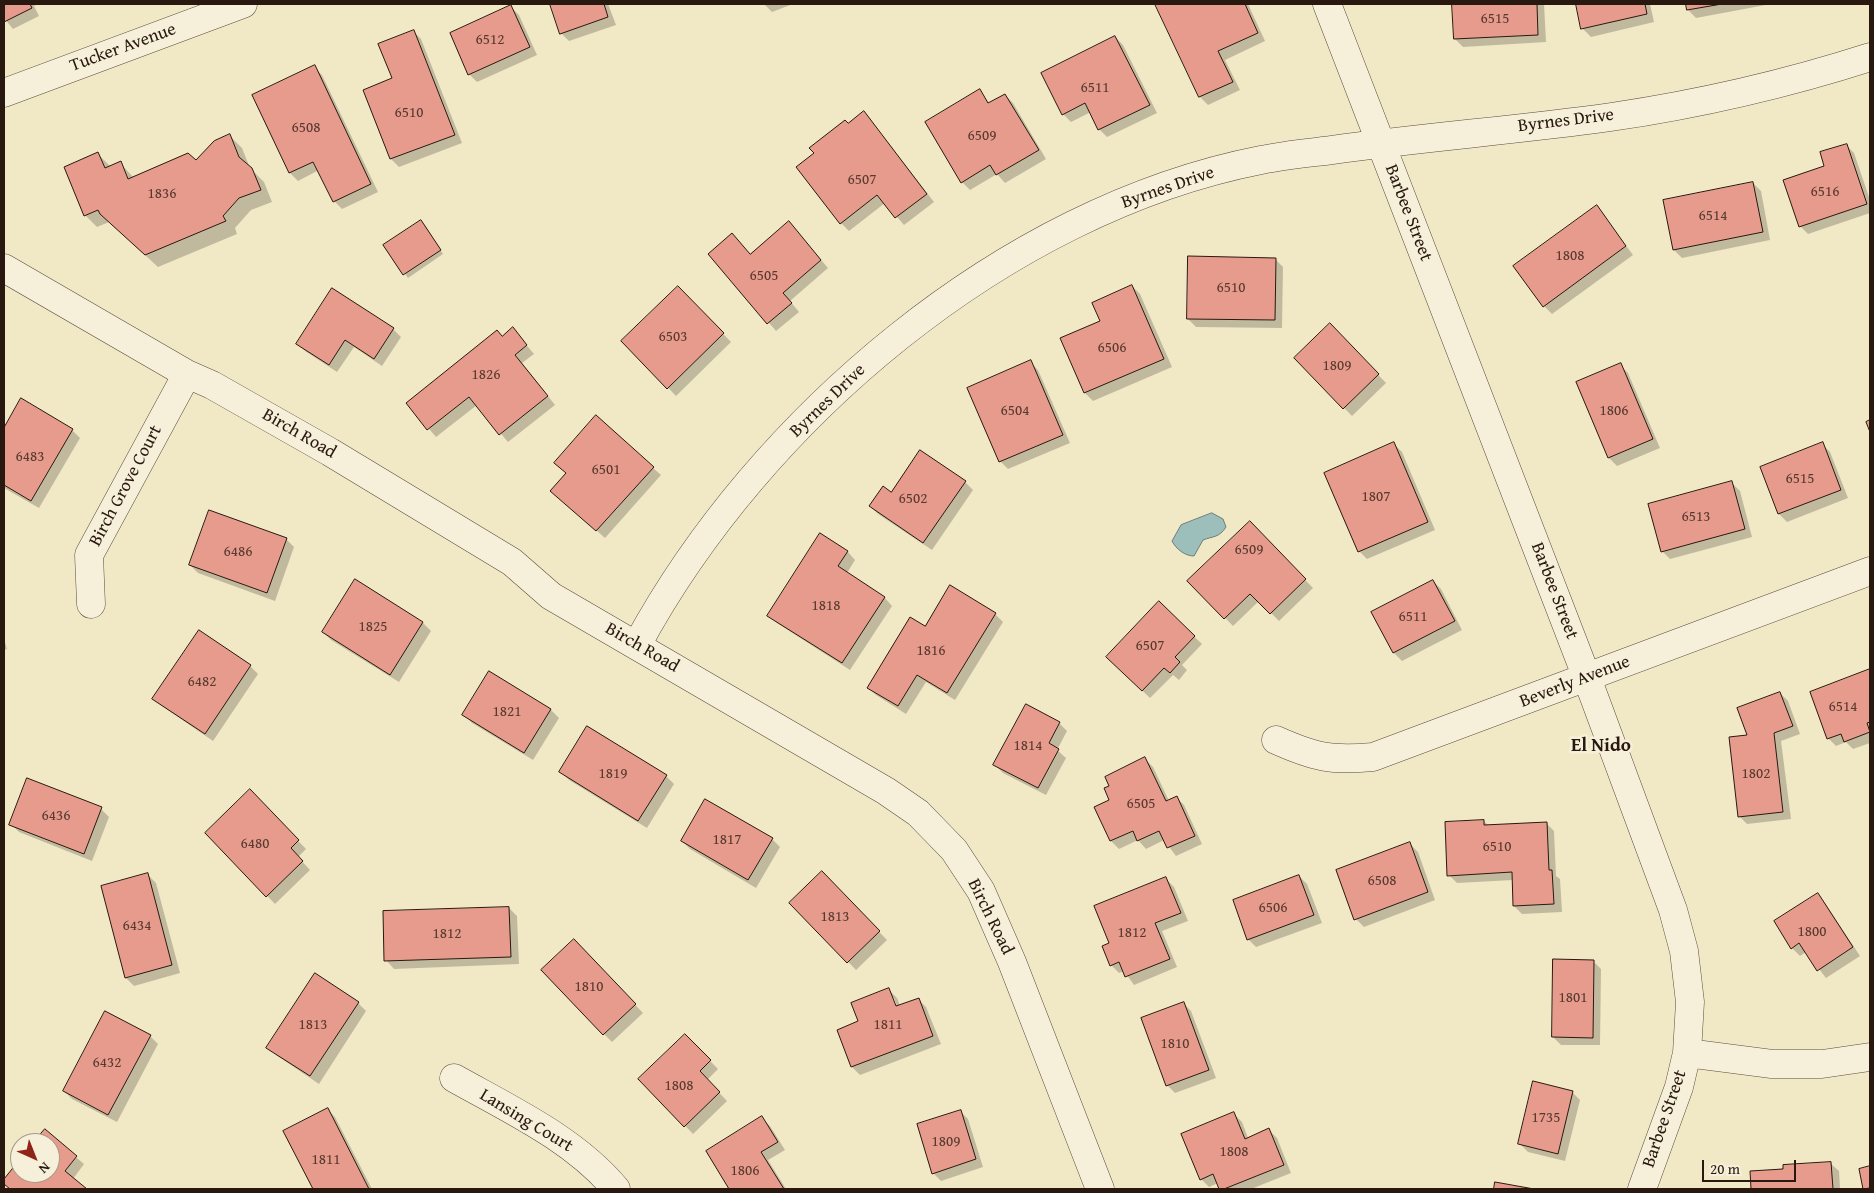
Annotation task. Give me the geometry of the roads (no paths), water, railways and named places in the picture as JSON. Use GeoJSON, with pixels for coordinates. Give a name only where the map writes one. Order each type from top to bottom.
{"type":"FeatureCollection","features":[{"type":"Feature","properties":{"kind":"street","name":"Tucker Avenue"},"geometry":{"type":"LineString","coordinates":[[4,93],[243,4]]}},
{"type":"Feature","properties":{"kind":"street","name":"Barbee Street"},"geometry":{"type":"LineString","coordinates":[[1327,4],[1587,678],[1673,910],[1684,951],[1690,1002],[1687,1052],[1679,1087],[1642,1189]]}},
{"type":"Feature","properties":{"kind":"street","name":"Byrnes Drive"},"geometry":{"type":"LineString","coordinates":[[637,645],[695,552],[750,479],[812,413],[874,356],[942,304],[1016,256],[1124,201],[1186,179],[1261,160],[1381,143],[1611,116],[1717,98],[1825,71],[1870,56]]}},
{"type":"Feature","properties":{"kind":"street","name":"Birch Road"},"geometry":{"type":"LineString","coordinates":[[4,268],[187,374],[212,385],[330,452],[512,562],[551,596],[886,790],[918,813],[954,850],[981,891],[1100,1189]]}},
{"type":"Feature","properties":{"kind":"street","name":"Birch Grove Court"},"geometry":{"type":"LineString","coordinates":[[91,604],[89,555],[187,374]]}},
{"type":"Feature","properties":{"kind":"street","name":"Beverly Avenue"},"geometry":{"type":"LineString","coordinates":[[1276,740],[1309,755],[1342,760],[1373,757],[1870,570]]}},
{"type":"Feature","properties":{"kind":"street"},"geometry":{"type":"LineString","coordinates":[[1687,1052],[1772,1064],[1822,1064],[1870,1057]]}},
{"type":"Feature","properties":{"kind":"street","name":"Lansing Court"},"geometry":{"type":"LineString","coordinates":[[454,1078],[565,1142],[603,1174],[616,1189]]}},
{"type":"Feature","properties":{"kind":"water"},"geometry":{"type":"Polygon","coordinates":[[[1212,513],[1223,519],[1226,527],[1223,531],[1216,536],[1203,540],[1194,556],[1187,555],[1178,549],[1172,541],[1181,525],[1212,513]]]}},
{"type":"Feature","properties":{"kind":"district","name":"El Nido"},"geometry":{"type":"Point","coordinates":[1601,746]}}]}
